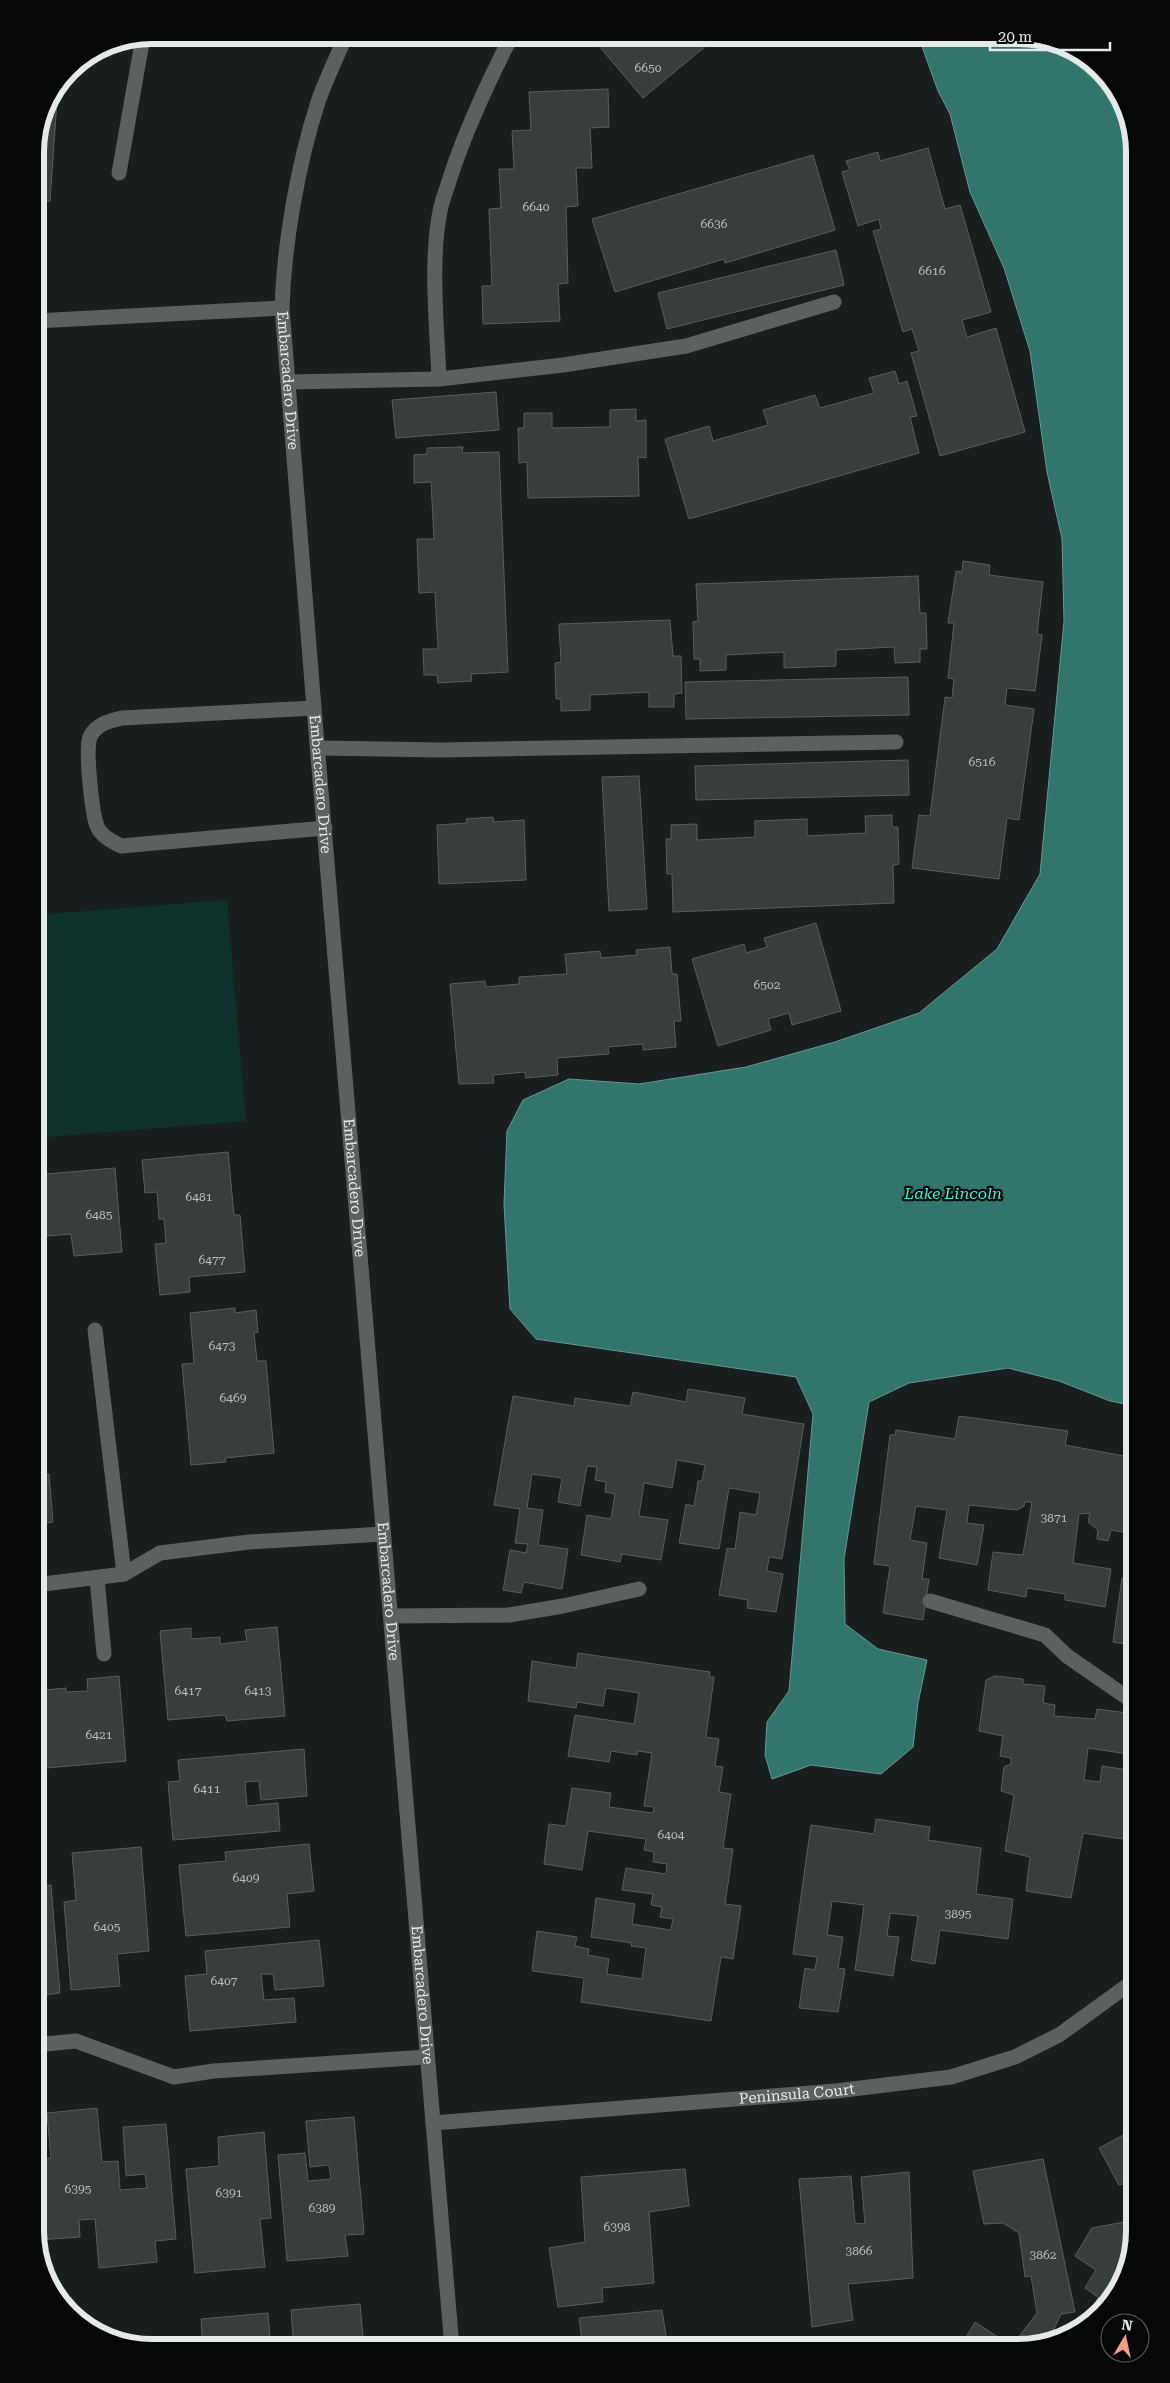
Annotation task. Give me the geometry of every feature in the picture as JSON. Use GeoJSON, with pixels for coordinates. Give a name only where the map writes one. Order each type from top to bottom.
{"type":"FeatureCollection","features":[{"type":"Feature","properties":{"kind":"street"},"geometry":{"type":"LineString","coordinates":[[119,173],[142,44]]}},
{"type":"Feature","properties":{"kind":"street","name":"Embarcadero Drive"},"geometry":{"type":"LineString","coordinates":[[342,44],[319,101],[299,174],[283,288],[282,308],[451,2339]]}},
{"type":"Feature","properties":{"kind":"street"},"geometry":{"type":"LineString","coordinates":[[439,378],[436,300],[440,211],[460,150],[488,83],[508,44]]}},
{"type":"Feature","properties":{"kind":"street"},"geometry":{"type":"LineString","coordinates":[[289,382],[439,378],[564,365],[686,346],[834,302]]}},
{"type":"Feature","properties":{"kind":"street"},"geometry":{"type":"LineString","coordinates":[[44,321],[282,308]]}},
{"type":"Feature","properties":{"kind":"street"},"geometry":{"type":"LineString","coordinates":[[314,708],[122,718],[103,722],[90,737],[87,752],[96,824],[105,838],[121,846],[325,828]]}},
{"type":"Feature","properties":{"kind":"street"},"geometry":{"type":"LineString","coordinates":[[319,748],[441,750],[896,742]]}},
{"type":"Feature","properties":{"kind":"street"},"geometry":{"type":"LineString","coordinates":[[95,1330],[124,1574]]}},
{"type":"Feature","properties":{"kind":"street"},"geometry":{"type":"LineString","coordinates":[[44,1584],[124,1574],[160,1553],[249,1542],[383,1534]]}},
{"type":"Feature","properties":{"kind":"street"},"geometry":{"type":"LineString","coordinates":[[97,1578],[104,1654]]}},
{"type":"Feature","properties":{"kind":"street"},"geometry":{"type":"LineString","coordinates":[[390,1616],[509,1615],[564,1606],[639,1589]]}},
{"type":"Feature","properties":{"kind":"street"},"geometry":{"type":"LineString","coordinates":[[930,1601],[1045,1635],[1067,1656],[1126,1697]]}},
{"type":"Feature","properties":{"kind":"street","name":"Peninsula Court"},"geometry":{"type":"LineString","coordinates":[[433,2123],[836,2091],[951,2077],[1015,2057],[1059,2035],[1126,1987]]}},
{"type":"Feature","properties":{"kind":"street"},"geometry":{"type":"LineString","coordinates":[[44,2044],[76,2041],[174,2077],[214,2071],[427,2058]]}},
{"type":"Feature","properties":{"kind":"shaded area"},"geometry":{"type":"Polygon","coordinates":[[[227,900],[246,1121],[44,1137],[44,914],[227,900]]]}},
{"type":"Feature","properties":{"kind":"water","name":"Lake Lincoln"},"geometry":{"type":"Polygon","coordinates":[[[921,44],[1025,44],[1046,47],[1072,58],[1095,75],[1112,98],[1121,117],[1124,131],[1126,152],[1126,1404],[1110,1401],[1059,1381],[1008,1368],[909,1383],[869,1402],[844,1559],[845,1624],[878,1649],[927,1660],[918,1703],[913,1747],[881,1774],[811,1765],[772,1779],[765,1755],[767,1722],[789,1691],[813,1414],[796,1377],[536,1339],[510,1309],[504,1204],[507,1131],[523,1100],[569,1079],[639,1084],[746,1067],[835,1042],[919,1013],[997,949],[1040,874],[1064,621],[1062,539],[1047,472],[1030,351],[1004,268],[970,192],[950,114],[938,91],[921,44]]]}},
{"type":"Feature","properties":{"kind":"building"},"geometry":{"type":"Polygon","coordinates":[[[597,44],[708,44],[643,98],[597,44]]]}},
{"type":"Feature","properties":{"kind":"building"},"geometry":{"type":"Polygon","coordinates":[[[608,89],[609,127],[590,128],[592,168],[576,168],[578,206],[566,207],[568,283],[558,284],[560,321],[483,324],[482,286],[492,286],[489,209],[501,208],[499,169],[514,169],[512,131],[531,130],[529,92],[608,89]]]}},
{"type":"Feature","properties":{"kind":"building"},"geometry":{"type":"Polygon","coordinates":[[[57,100],[50,201],[44,201],[44,145],[47,124],[57,100]]]}},
{"type":"Feature","properties":{"kind":"building"},"geometry":{"type":"Polygon","coordinates":[[[928,148],[945,209],[960,205],[991,312],[962,320],[967,337],[996,328],[1025,432],[940,456],[911,353],[919,351],[912,329],[903,332],[873,231],[881,229],[879,219],[858,226],[842,172],[850,170],[846,161],[878,152],[880,161],[928,148]]]}},
{"type":"Feature","properties":{"kind":"building"},"geometry":{"type":"Polygon","coordinates":[[[813,155],[835,230],[725,263],[724,259],[615,292],[592,219],[813,155]]]}},
{"type":"Feature","properties":{"kind":"building"},"geometry":{"type":"Polygon","coordinates":[[[836,250],[844,285],[667,329],[658,293],[836,250]]]}},
{"type":"Feature","properties":{"kind":"building"},"geometry":{"type":"Polygon","coordinates":[[[895,371],[899,384],[907,381],[917,416],[910,417],[919,453],[689,519],[665,439],[709,426],[713,441],[768,425],[763,410],[815,395],[820,408],[874,393],[869,378],[895,371]]]}},
{"type":"Feature","properties":{"kind":"building"},"geometry":{"type":"Polygon","coordinates":[[[496,392],[499,430],[396,438],[392,400],[496,392]]]}},
{"type":"Feature","properties":{"kind":"building"},"geometry":{"type":"Polygon","coordinates":[[[636,409],[636,421],[646,420],[646,458],[638,457],[639,496],[528,498],[527,462],[519,463],[518,428],[524,428],[524,413],[552,413],[552,428],[610,427],[610,410],[636,409]]]}},
{"type":"Feature","properties":{"kind":"building"},"geometry":{"type":"Polygon","coordinates":[[[463,447],[462,453],[499,452],[508,672],[471,674],[472,681],[438,683],[437,675],[424,675],[423,649],[438,649],[435,592],[419,593],[417,539],[434,539],[431,482],[414,483],[414,455],[427,454],[427,448],[463,447]]]}},
{"type":"Feature","properties":{"kind":"building"},"geometry":{"type":"Polygon","coordinates":[[[963,561],[990,565],[989,575],[1043,582],[1037,634],[1042,635],[1035,691],[1007,688],[1005,705],[1034,709],[1019,820],[1007,818],[999,879],[912,868],[919,815],[930,816],[945,697],[952,698],[954,679],[948,678],[954,623],[948,623],[956,571],[962,572],[963,561]]]}},
{"type":"Feature","properties":{"kind":"building"},"geometry":{"type":"Polygon","coordinates":[[[918,576],[920,613],[926,613],[927,649],[920,649],[920,662],[895,663],[894,647],[836,650],[836,666],[784,668],[784,652],[726,655],[726,670],[700,671],[700,659],[694,659],[693,622],[698,621],[696,584],[918,576]]]}},
{"type":"Feature","properties":{"kind":"building"},"geometry":{"type":"Polygon","coordinates":[[[670,620],[673,656],[681,656],[682,693],[674,694],[674,707],[649,707],[649,692],[590,695],[590,710],[561,711],[561,699],[556,699],[555,663],[561,662],[559,624],[670,620]]]}},
{"type":"Feature","properties":{"kind":"building"},"geometry":{"type":"Polygon","coordinates":[[[908,677],[909,715],[686,719],[685,682],[908,677]]]}},
{"type":"Feature","properties":{"kind":"building"},"geometry":{"type":"Polygon","coordinates":[[[908,760],[909,795],[696,800],[695,766],[908,760]]]}},
{"type":"Feature","properties":{"kind":"building"},"geometry":{"type":"Polygon","coordinates":[[[639,776],[647,909],[609,911],[602,777],[639,776]]]}},
{"type":"Feature","properties":{"kind":"building"},"geometry":{"type":"Polygon","coordinates":[[[892,815],[892,827],[898,827],[899,864],[893,865],[894,903],[673,912],[672,874],[667,874],[666,839],[671,839],[671,825],[697,824],[697,840],[755,837],[755,821],[807,819],[807,836],[866,833],[865,816],[892,815]]]}},
{"type":"Feature","properties":{"kind":"building"},"geometry":{"type":"Polygon","coordinates":[[[493,817],[494,822],[524,820],[526,880],[439,884],[437,825],[467,823],[466,819],[493,817]]]}},
{"type":"Feature","properties":{"kind":"building"},"geometry":{"type":"Polygon","coordinates":[[[816,923],[841,1011],[792,1025],[789,1013],[768,1019],[771,1030],[718,1046],[692,959],[744,944],[746,953],[767,947],[764,938],[816,923]]]}},
{"type":"Feature","properties":{"kind":"building"},"geometry":{"type":"Polygon","coordinates":[[[670,947],[672,974],[677,974],[681,1021],[674,1021],[676,1047],[643,1050],[643,1044],[608,1047],[609,1054],[557,1058],[558,1075],[526,1078],[525,1072],[493,1075],[494,1083],[459,1084],[450,984],[485,981],[486,987],[519,984],[519,977],[567,974],[565,954],[600,951],[601,958],[637,955],[636,950],[670,947]]]}},
{"type":"Feature","properties":{"kind":"building"},"geometry":{"type":"Polygon","coordinates":[[[228,1152],[234,1215],[240,1215],[245,1272],[189,1277],[190,1292],[160,1295],[155,1244],[166,1243],[164,1219],[159,1219],[157,1192],[145,1193],[142,1160],[228,1152]]]}},
{"type":"Feature","properties":{"kind":"building"},"geometry":{"type":"Polygon","coordinates":[[[115,1168],[122,1252],[74,1256],[71,1234],[44,1236],[44,1174],[115,1168]]]}},
{"type":"Feature","properties":{"kind":"building"},"geometry":{"type":"Polygon","coordinates":[[[235,1308],[235,1313],[256,1310],[258,1332],[254,1333],[257,1361],[266,1361],[274,1453],[225,1458],[226,1462],[191,1465],[182,1364],[194,1363],[190,1313],[235,1308]]]}},
{"type":"Feature","properties":{"kind":"building"},"geometry":{"type":"Polygon","coordinates":[[[688,1389],[745,1398],[742,1414],[804,1424],[782,1559],[769,1557],[767,1571],[783,1574],[776,1612],[747,1608],[748,1600],[719,1595],[727,1548],[735,1549],[740,1512],[756,1515],[760,1493],[729,1488],[719,1549],[679,1543],[686,1504],[694,1506],[698,1481],[702,1481],[705,1465],[677,1460],[672,1488],[644,1483],[639,1516],[668,1520],[661,1560],[622,1554],[620,1562],[581,1555],[587,1515],[611,1519],[615,1494],[605,1492],[606,1482],[595,1480],[597,1467],[587,1466],[580,1506],[558,1502],[562,1478],[532,1474],[527,1508],[543,1510],[538,1545],[568,1549],[562,1589],[524,1582],[521,1593],[503,1590],[510,1550],[526,1553],[528,1544],[515,1543],[520,1509],[494,1505],[513,1396],[574,1406],[575,1398],[630,1406],[633,1392],[686,1402],[688,1389]]]}},
{"type":"Feature","properties":{"kind":"building"},"geometry":{"type":"Polygon","coordinates":[[[959,1416],[1068,1431],[1065,1445],[1126,1456],[1126,1532],[1111,1530],[1108,1541],[1097,1539],[1098,1530],[1088,1522],[1090,1513],[1079,1514],[1073,1563],[1111,1569],[1105,1607],[1065,1600],[1065,1594],[1027,1588],[1026,1597],[988,1590],[993,1552],[1023,1555],[1032,1502],[1025,1502],[1024,1506],[1017,1510],[969,1505],[967,1523],[984,1525],[977,1565],[939,1558],[947,1510],[916,1506],[910,1540],[927,1543],[922,1579],[929,1579],[923,1620],[883,1613],[890,1566],[874,1564],[890,1435],[895,1435],[896,1430],[955,1439],[959,1416]]]}},
{"type":"Feature","properties":{"kind":"building"},"geometry":{"type":"Polygon","coordinates":[[[49,1474],[53,1522],[44,1523],[44,1475],[49,1474]]]}},
{"type":"Feature","properties":{"kind":"building"},"geometry":{"type":"Polygon","coordinates":[[[1122,1578],[1126,1578],[1126,1644],[1113,1642],[1122,1578]]]}},
{"type":"Feature","properties":{"kind":"building"},"geometry":{"type":"Polygon","coordinates":[[[277,1627],[285,1716],[227,1721],[225,1715],[168,1720],[160,1631],[191,1628],[191,1639],[220,1637],[220,1644],[247,1641],[245,1630],[277,1627]]]}},
{"type":"Feature","properties":{"kind":"building"},"geometry":{"type":"Polygon","coordinates":[[[578,1653],[710,1672],[709,1677],[714,1677],[706,1737],[719,1739],[715,1766],[723,1767],[719,1792],[731,1794],[723,1848],[733,1849],[725,1904],[741,1906],[733,1959],[721,1957],[711,2021],[581,2002],[584,1978],[532,1971],[537,1931],[577,1937],[575,1946],[589,1949],[588,1955],[609,1959],[607,1974],[642,1979],[646,1948],[631,1946],[632,1943],[591,1937],[596,1898],[635,1904],[632,1924],[671,1930],[673,1919],[660,1917],[662,1907],[651,1905],[653,1894],[622,1890],[626,1868],[666,1874],[667,1864],[653,1862],[654,1852],[644,1850],[646,1839],[588,1831],[582,1870],[544,1864],[549,1824],[566,1826],[572,1788],[611,1793],[609,1807],[653,1813],[654,1807],[644,1806],[652,1753],[638,1751],[637,1755],[611,1751],[609,1762],[568,1756],[575,1715],[634,1724],[639,1693],[606,1688],[603,1706],[577,1702],[576,1708],[528,1701],[532,1661],[576,1668],[578,1653]]]}},
{"type":"Feature","properties":{"kind":"building"},"geometry":{"type":"Polygon","coordinates":[[[119,1676],[126,1761],[44,1768],[44,1690],[66,1688],[66,1692],[88,1691],[87,1679],[119,1676]]]}},
{"type":"Feature","properties":{"kind":"building"},"geometry":{"type":"Polygon","coordinates":[[[995,1676],[1023,1679],[1023,1684],[1045,1686],[1043,1703],[1055,1705],[1054,1716],[1095,1719],[1097,1709],[1126,1713],[1126,1754],[1088,1748],[1084,1780],[1100,1782],[1102,1766],[1126,1770],[1126,1817],[1123,1839],[1083,1833],[1071,1898],[1026,1891],[1030,1857],[1005,1851],[1014,1795],[1001,1791],[1004,1767],[1011,1764],[1011,1758],[1000,1756],[1003,1736],[979,1731],[986,1680],[995,1676]]]}},
{"type":"Feature","properties":{"kind":"building"},"geometry":{"type":"Polygon","coordinates":[[[304,1749],[307,1796],[261,1800],[259,1781],[245,1782],[247,1806],[278,1803],[280,1831],[173,1840],[168,1782],[180,1781],[178,1760],[304,1749]]]}},
{"type":"Feature","properties":{"kind":"building"},"geometry":{"type":"Polygon","coordinates":[[[876,1819],[930,1827],[928,1840],[981,1848],[976,1894],[1013,1899],[1008,1939],[940,1930],[935,1964],[911,1960],[918,1916],[890,1913],[887,1936],[899,1937],[893,1976],[855,1970],[864,1905],[832,1901],[827,1935],[843,1937],[838,1968],[845,1969],[838,2012],[799,2008],[805,1968],[815,1970],[817,1957],[793,1954],[811,1825],[874,1834],[876,1819]]]}},
{"type":"Feature","properties":{"kind":"building"},"geometry":{"type":"Polygon","coordinates":[[[309,1844],[314,1891],[287,1894],[290,1927],[186,1936],[179,1865],[226,1861],[225,1852],[309,1844]]]}},
{"type":"Feature","properties":{"kind":"building"},"geometry":{"type":"Polygon","coordinates":[[[141,1847],[149,1951],[117,1954],[120,1986],[71,1990],[64,1902],[76,1900],[72,1853],[141,1847]]]}},
{"type":"Feature","properties":{"kind":"building"},"geometry":{"type":"Polygon","coordinates":[[[51,1885],[60,1993],[44,1995],[44,1886],[51,1885]]]}},
{"type":"Feature","properties":{"kind":"building"},"geometry":{"type":"Polygon","coordinates":[[[319,1940],[324,1986],[275,1990],[273,1974],[261,1974],[264,2000],[294,1998],[296,2022],[190,2031],[185,1976],[207,1974],[205,1951],[319,1940]]]}},
{"type":"Feature","properties":{"kind":"building"},"geometry":{"type":"Polygon","coordinates":[[[97,2108],[102,2162],[118,2161],[120,2190],[147,2188],[145,2174],[126,2176],[123,2127],[166,2124],[176,2239],[155,2241],[157,2262],[99,2268],[95,2219],[79,2220],[80,2237],[44,2239],[44,2158],[51,2158],[47,2113],[97,2108]]]}},
{"type":"Feature","properties":{"kind":"building"},"geometry":{"type":"Polygon","coordinates":[[[354,2117],[364,2234],[345,2235],[348,2256],[287,2261],[278,2155],[305,2153],[308,2181],[331,2179],[329,2165],[310,2167],[306,2121],[354,2117]]]}},
{"type":"Feature","properties":{"kind":"building"},"geometry":{"type":"Polygon","coordinates":[[[264,2132],[271,2218],[260,2219],[265,2267],[195,2273],[186,2169],[219,2166],[218,2137],[264,2132]]]}},
{"type":"Feature","properties":{"kind":"building"},"geometry":{"type":"Polygon","coordinates":[[[1126,2134],[1126,2182],[1119,2185],[1099,2148],[1126,2134]]]}},
{"type":"Feature","properties":{"kind":"building"},"geometry":{"type":"Polygon","coordinates":[[[1043,2159],[1075,2312],[1061,2314],[1053,2331],[1055,2332],[1046,2336],[1013,2339],[1018,2338],[1037,2313],[1031,2276],[1025,2277],[1019,2233],[1003,2223],[984,2224],[973,2171],[1043,2159]]]}},
{"type":"Feature","properties":{"kind":"building"},"geometry":{"type":"Polygon","coordinates":[[[685,2169],[689,2206],[649,2212],[654,2283],[602,2288],[603,2302],[558,2307],[549,2248],[585,2242],[581,2177],[685,2169]]]}},
{"type":"Feature","properties":{"kind":"building"},"geometry":{"type":"Polygon","coordinates":[[[909,2172],[913,2278],[848,2284],[853,2320],[812,2327],[799,2179],[851,2176],[855,2223],[865,2224],[861,2177],[909,2172]]]}},
{"type":"Feature","properties":{"kind":"building"},"geometry":{"type":"Polygon","coordinates":[[[1126,2222],[1125,2245],[1121,2266],[1108,2291],[1095,2306],[1098,2297],[1085,2288],[1096,2270],[1075,2256],[1092,2228],[1126,2222]]]}},
{"type":"Feature","properties":{"kind":"building"},"geometry":{"type":"Polygon","coordinates":[[[360,2304],[363,2339],[293,2339],[291,2310],[360,2304]]]}},
{"type":"Feature","properties":{"kind":"building"},"geometry":{"type":"Polygon","coordinates":[[[662,2310],[667,2339],[582,2339],[579,2318],[662,2310]]]}},
{"type":"Feature","properties":{"kind":"building"},"geometry":{"type":"Polygon","coordinates":[[[268,2313],[270,2339],[202,2339],[201,2319],[268,2313]]]}},
{"type":"Feature","properties":{"kind":"building"},"geometry":{"type":"Polygon","coordinates":[[[975,2322],[1001,2339],[965,2339],[975,2322]]]}}]}
